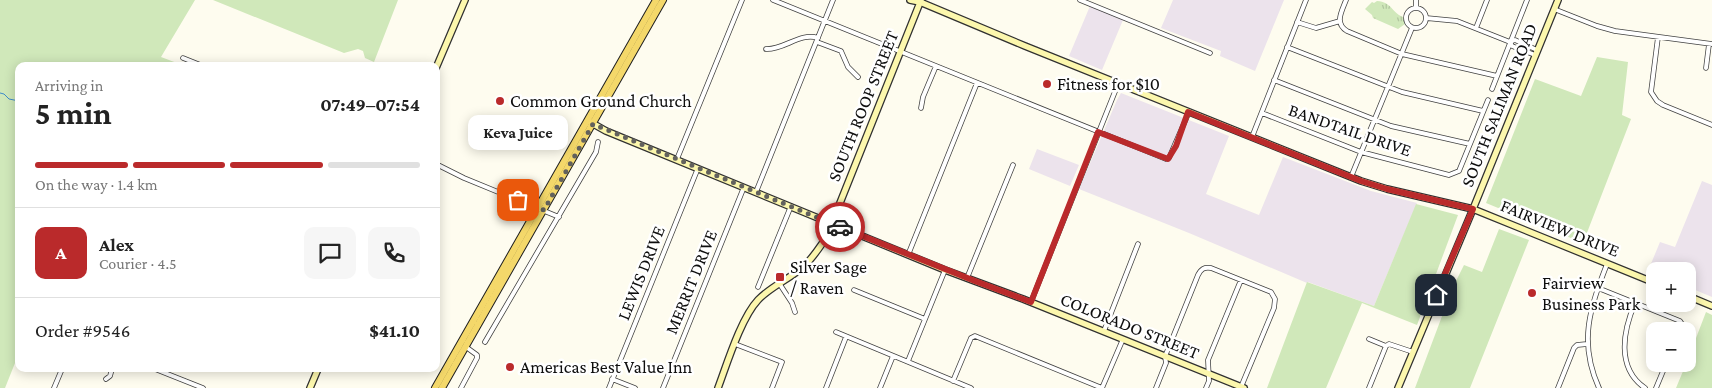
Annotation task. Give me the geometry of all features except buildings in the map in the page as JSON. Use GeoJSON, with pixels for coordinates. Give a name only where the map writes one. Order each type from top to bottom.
{"type":"FeatureCollection","features":[{"type":"Feature","properties":{"kind":"main road"},"geometry":{"type":"LineString","coordinates":[[591,122],[656,0]]}},
{"type":"Feature","properties":{"kind":"main road"},"geometry":{"type":"LineString","coordinates":[[442,388],[464,345],[541,209],[663,0]]}},
{"type":"Feature","properties":{"kind":"main road"},"geometry":{"type":"LineString","coordinates":[[435,388],[464,345]]}},
{"type":"Feature","properties":{"kind":"street"},"geometry":{"type":"LineString","coordinates":[[439,62],[465,0]]}},
{"type":"Feature","properties":{"kind":"street"},"geometry":{"type":"LineString","coordinates":[[676,159],[742,0]]}},
{"type":"Feature","properties":{"kind":"street"},"geometry":{"type":"LineString","coordinates":[[773,0],[1168,159],[1176,146],[1188,112]]}},
{"type":"Feature","properties":{"kind":"street"},"geometry":{"type":"LineString","coordinates":[[756,192],[834,0]]}},
{"type":"Feature","properties":{"kind":"street","name":"FAIRVIEW DRIVE"},"geometry":{"type":"LineString","coordinates":[[910,0],[920,0],[1118,84],[1351,177],[1387,189],[1473,209],[1646,279]]}},
{"type":"Feature","properties":{"kind":"street","name":"SOUTH ROOP STREET"},"geometry":{"type":"LineString","coordinates":[[735,344],[751,308],[758,299],[812,259],[826,238],[920,0]]}},
{"type":"Feature","properties":{"kind":"street"},"geometry":{"type":"LineString","coordinates":[[1080,0],[1210,53]]}},
{"type":"Feature","properties":{"kind":"street"},"geometry":{"type":"LineString","coordinates":[[1252,138],[1306,0]]}},
{"type":"Feature","properties":{"kind":"street"},"geometry":{"type":"LineString","coordinates":[[1346,0],[1339,16],[1340,21],[1347,30],[1402,54],[1497,76]]}},
{"type":"Feature","properties":{"kind":"street"},"geometry":{"type":"LineString","coordinates":[[1416,0],[1416,8]]}},
{"type":"Feature","properties":{"kind":"street"},"geometry":{"type":"LineString","coordinates":[[1476,28],[1487,0]]}},
{"type":"Feature","properties":{"kind":"street"},"geometry":{"type":"LineString","coordinates":[[1492,89],[1527,0]]}},
{"type":"Feature","properties":{"kind":"street","name":"SOUTH SALIMAN ROAD"},"geometry":{"type":"LineString","coordinates":[[1398,388],[1558,0]]}},
{"type":"Feature","properties":{"kind":"street"},"geometry":{"type":"LineString","coordinates":[[1412,28],[1406,16],[1410,11],[1416,8],[1422,10],[1426,18]]}},
{"type":"Feature","properties":{"kind":"street"},"geometry":{"type":"LineString","coordinates":[[1554,10],[1615,31],[1710,44],[1706,68]]}},
{"type":"Feature","properties":{"kind":"street"},"geometry":{"type":"LineString","coordinates":[[1426,18],[1457,21],[1510,42],[1512,46],[1536,53]]}},
{"type":"Feature","properties":{"kind":"street"},"geometry":{"type":"LineString","coordinates":[[1412,28],[1422,26],[1426,18]]}},
{"type":"Feature","properties":{"kind":"street"},"geometry":{"type":"LineString","coordinates":[[1297,22],[1316,28],[1340,21]]}},
{"type":"Feature","properties":{"kind":"street"},"geometry":{"type":"LineString","coordinates":[[1351,177],[1412,28]]}},
{"type":"Feature","properties":{"kind":"street"},"geometry":{"type":"LineString","coordinates":[[766,49],[779,48],[806,37],[818,40],[843,53],[848,67],[858,77]]}},
{"type":"Feature","properties":{"kind":"street"},"geometry":{"type":"LineString","coordinates":[[1658,37],[1652,96],[1663,105],[1712,125]]}},
{"type":"Feature","properties":{"kind":"street"},"geometry":{"type":"LineString","coordinates":[[1510,42],[1515,40],[1536,53]]}},
{"type":"Feature","properties":{"kind":"street"},"geometry":{"type":"LineString","coordinates":[[1521,49],[1523,44]]}},
{"type":"Feature","properties":{"kind":"street"},"geometry":{"type":"LineString","coordinates":[[1287,46],[1402,92],[1483,111]]}},
{"type":"Feature","properties":{"kind":"street"},"geometry":{"type":"LineString","coordinates":[[183,58],[193,62]]}},
{"type":"Feature","properties":{"kind":"street"},"geometry":{"type":"LineString","coordinates":[[921,108],[923,97],[936,66]]}},
{"type":"Feature","properties":{"kind":"street"},"geometry":{"type":"LineString","coordinates":[[1274,80],[1391,126],[1470,144]]}},
{"type":"Feature","properties":{"kind":"street"},"geometry":{"type":"LineString","coordinates":[[908,255],[978,83]]}},
{"type":"Feature","properties":{"kind":"street"},"geometry":{"type":"LineString","coordinates":[[1031,302],[1118,84]]}},
{"type":"Feature","properties":{"kind":"street","name":"BANDTAIL DRIVE"},"geometry":{"type":"LineString","coordinates":[[1262,113],[1361,152],[1448,176],[1459,171],[1488,100]]}},
{"type":"Feature","properties":{"kind":"street","name":"COLORADO STREET"},"geometry":{"type":"LineString","coordinates":[[591,122],[908,255],[1104,331],[1242,388]]}},
{"type":"Feature","properties":{"kind":"street"},"geometry":{"type":"LineString","coordinates":[[485,342],[596,152],[598,142]]}},
{"type":"Feature","properties":{"kind":"street"},"geometry":{"type":"LineString","coordinates":[[966,278],[1013,165]]}},
{"type":"Feature","properties":{"kind":"street"},"geometry":{"type":"LineString","coordinates":[[440,166],[464,178],[559,217]]}},
{"type":"Feature","properties":{"kind":"street","name":"LEWIS DRIVE"},"geometry":{"type":"LineString","coordinates":[[608,388],[698,168]]}},
{"type":"Feature","properties":{"kind":"street","name":"MERRIT DRIVE"},"geometry":{"type":"LineString","coordinates":[[663,388],[744,187]]}},
{"type":"Feature","properties":{"kind":"street"},"geometry":{"type":"LineString","coordinates":[[758,287],[791,206]]}},
{"type":"Feature","properties":{"kind":"street"},"geometry":{"type":"LineString","coordinates":[[1104,331],[1138,244]]}},
{"type":"Feature","properties":{"kind":"street"},"geometry":{"type":"LineString","coordinates":[[1598,388],[1591,368],[1587,344],[1588,322],[1592,304],[1607,264]]}},
{"type":"Feature","properties":{"kind":"street"},"geometry":{"type":"LineString","coordinates":[[1156,388],[1166,364],[1166,356],[1198,275],[1202,269],[1211,268],[1271,292],[1275,299],[1274,308],[1242,388]]}},
{"type":"Feature","properties":{"kind":"street"},"geometry":{"type":"LineString","coordinates":[[908,362],[945,270]]}},
{"type":"Feature","properties":{"kind":"street"},"geometry":{"type":"LineString","coordinates":[[1206,388],[1209,381],[1208,360],[1241,280]]}},
{"type":"Feature","properties":{"kind":"street"},"geometry":{"type":"LineString","coordinates":[[779,283],[792,303],[795,312]]}},
{"type":"Feature","properties":{"kind":"street"},"geometry":{"type":"LineString","coordinates":[[1598,288],[1681,322]]}},
{"type":"Feature","properties":{"kind":"street"},"geometry":{"type":"LineString","coordinates":[[854,290],[925,319]]}},
{"type":"Feature","properties":{"kind":"street"},"geometry":{"type":"LineString","coordinates":[[1696,299],[1712,306]]}},
{"type":"Feature","properties":{"kind":"street"},"geometry":{"type":"LineString","coordinates":[[1635,303],[1626,324],[1624,338],[1625,353],[1636,381],[1645,388]]}},
{"type":"Feature","properties":{"kind":"street"},"geometry":{"type":"LineString","coordinates":[[836,332],[971,388]]}},
{"type":"Feature","properties":{"kind":"street"},"geometry":{"type":"LineString","coordinates":[[953,381],[971,338],[975,336],[1102,388],[1123,339]]}},
{"type":"Feature","properties":{"kind":"street"},"geometry":{"type":"LineString","coordinates":[[826,388],[846,337]]}},
{"type":"Feature","properties":{"kind":"street"},"geometry":{"type":"LineString","coordinates":[[1369,340],[1386,346]]}},
{"type":"Feature","properties":{"kind":"street"},"geometry":{"type":"LineString","coordinates":[[1369,388],[1386,346],[1391,343],[1412,352]]}},
{"type":"Feature","properties":{"kind":"street"},"geometry":{"type":"LineString","coordinates":[[718,388],[735,344],[782,362],[772,388]]}},
{"type":"Feature","properties":{"kind":"street"},"geometry":{"type":"LineString","coordinates":[[1558,388],[1574,348],[1577,345],[1587,344]]}},
{"type":"Feature","properties":{"kind":"street"},"geometry":{"type":"LineString","coordinates":[[460,388],[477,358],[477,355],[464,345]]}},
{"type":"Feature","properties":{"kind":"street"},"geometry":{"type":"LineString","coordinates":[[880,388],[893,356]]}},
{"type":"Feature","properties":{"kind":"street"},"geometry":{"type":"LineString","coordinates":[[54,388],[61,372]]}},
{"type":"Feature","properties":{"kind":"street"},"geometry":{"type":"LineString","coordinates":[[106,379],[111,372]]}},
{"type":"Feature","properties":{"kind":"street"},"geometry":{"type":"LineString","coordinates":[[163,372],[203,388]]}},
{"type":"Feature","properties":{"kind":"street"},"geometry":{"type":"LineString","coordinates":[[310,388],[317,372]]}},
{"type":"Feature","properties":{"kind":"street"},"geometry":{"type":"LineString","coordinates":[[1656,388],[1663,372]]}},
{"type":"Feature","properties":{"kind":"street"},"geometry":{"type":"LineString","coordinates":[[612,379],[635,388]]}},
{"type":"Feature","properties":{"kind":"shaded area"},"geometry":{"type":"Polygon","coordinates":[[[1173,0],[1284,0],[1255,71],[1220,56],[1221,51],[1161,28],[1173,0]]]}},
{"type":"Feature","properties":{"kind":"shaded area"},"geometry":{"type":"Polygon","coordinates":[[[1090,6],[1123,20],[1102,70],[1069,56],[1090,6]]]}},
{"type":"Feature","properties":{"kind":"shaded area"},"geometry":{"type":"Polygon","coordinates":[[[1121,93],[1229,136],[1206,194],[1259,215],[1283,157],[1371,191],[1417,203],[1374,306],[1307,283],[1079,189],[1121,93]]]}},
{"type":"Feature","properties":{"kind":"shaded area"},"geometry":{"type":"Polygon","coordinates":[[[1037,149],[1079,165],[1070,186],[1029,169],[1037,149]]]}},
{"type":"Feature","properties":{"kind":"shaded area"},"geometry":{"type":"Polygon","coordinates":[[[1702,181],[1712,185],[1712,297],[1696,290],[1696,262],[1652,262],[1660,242],[1675,247],[1702,181]]]}},
{"type":"Feature","properties":{"kind":"green space"},"geometry":{"type":"Polygon","coordinates":[[[0,0],[195,0],[161,57],[174,62],[15,62],[15,363],[5,388],[0,388],[0,0]]]}},
{"type":"Feature","properties":{"kind":"green space"},"geometry":{"type":"Polygon","coordinates":[[[213,0],[398,0],[374,62],[365,58],[363,51],[358,49],[344,53],[213,0]]]}},
{"type":"Feature","properties":{"kind":"green space"},"geometry":{"type":"Polygon","coordinates":[[[1377,1],[1389,5],[1396,13],[1403,17],[1405,24],[1398,29],[1373,18],[1365,9],[1372,2],[1377,1]]]}},
{"type":"Feature","properties":{"kind":"green space"},"geometry":{"type":"Polygon","coordinates":[[[1597,57],[1628,62],[1622,115],[1631,119],[1583,243],[1486,203],[1535,79],[1581,96],[1597,57]]]}},
{"type":"Feature","properties":{"kind":"green space"},"geometry":{"type":"Polygon","coordinates":[[[1416,204],[1458,215],[1417,325],[1362,303],[1326,388],[1267,388],[1307,282],[1374,306],[1416,204]]]}},
{"type":"Feature","properties":{"kind":"green space"},"geometry":{"type":"Polygon","coordinates":[[[1499,229],[1529,240],[1470,388],[1415,388],[1453,287],[1464,265],[1482,272],[1499,229]]]}},
{"type":"Feature","properties":{"kind":"green space"},"geometry":{"type":"Polygon","coordinates":[[[1706,312],[1712,315],[1712,388],[1676,388],[1683,372],[1696,372],[1696,338],[1706,312]]]}},
{"type":"Feature","properties":{"kind":"waterway"},"geometry":{"type":"LineString","coordinates":[[0,93],[9,99],[15,100]]}},
{"type":"Feature","properties":{"kind":"way so far"},"geometry":{"type":"LineString","coordinates":[[518,200],[544,210],[593,124],[840,227]]}},
{"type":"Feature","properties":{"kind":"place","name":"Fitness for $10"},"geometry":{"type":"Point","coordinates":[1047,84]}},
{"type":"Feature","properties":{"kind":"place","name":"Common Ground Church"},"geometry":{"type":"Point","coordinates":[500,101]}},
{"type":"Feature","properties":{"kind":"place","name":"Keva Juice"},"geometry":{"type":"Point","coordinates":[518,200]}},
{"type":"Feature","properties":{"kind":"place","name":"Silver Sage / Raven"},"geometry":{"type":"Point","coordinates":[780,277]}},
{"type":"Feature","properties":{"kind":"place","name":"Fairview Business Park"},"geometry":{"type":"Point","coordinates":[1532,293]}},
{"type":"Feature","properties":{"kind":"place","name":"Americas Best Value Inn"},"geometry":{"type":"Point","coordinates":[510,367]}},
{"type":"Feature","properties":{"kind":"route"},"geometry":{"type":"LineString","coordinates":[[840,227],[1031,302],[1098,132],[1168,159],[1176,146],[1188,112],[1361,181],[1473,209],[1436,295]]}}]}
